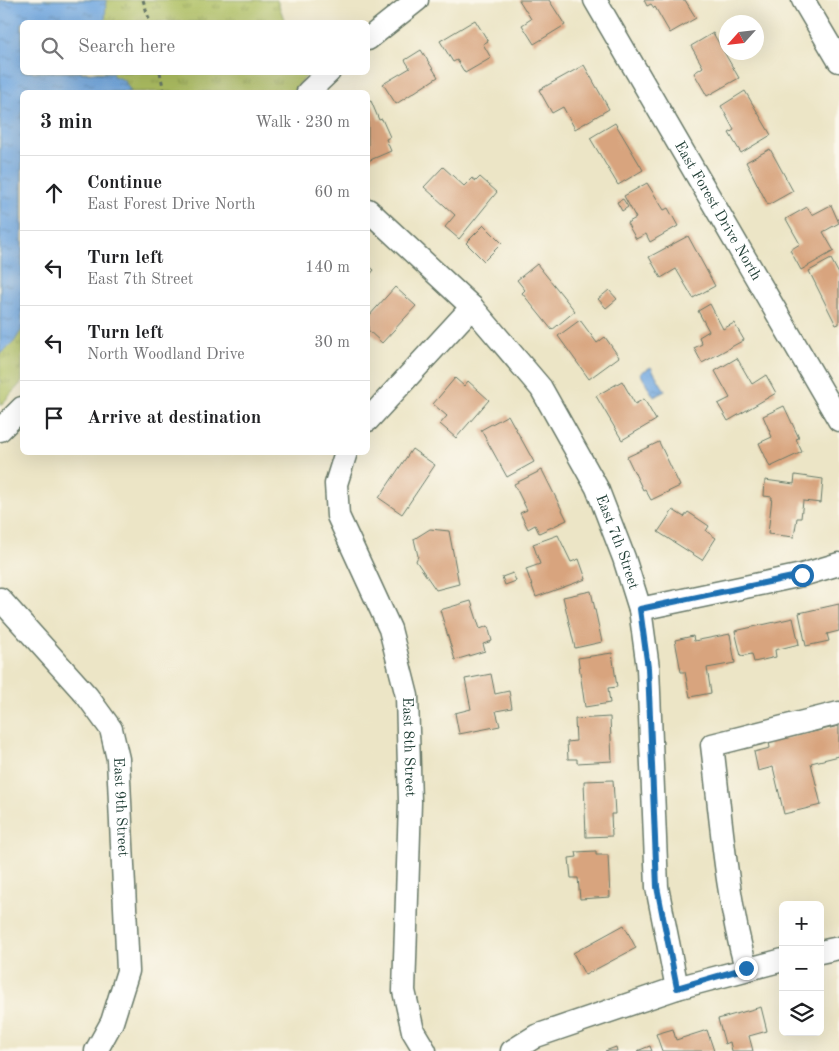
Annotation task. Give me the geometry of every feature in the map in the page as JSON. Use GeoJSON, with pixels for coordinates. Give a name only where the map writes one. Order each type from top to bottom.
{"type":"FeatureCollection","features":[{"type":"Feature","properties":{"kind":"street"},"geometry":{"type":"LineString","coordinates":[[370,37],[417,0]]}},
{"type":"Feature","properties":{"kind":"street","name":"East Forest Drive North"},"geometry":{"type":"LineString","coordinates":[[596,0],[839,420]]}},
{"type":"Feature","properties":{"kind":"street"},"geometry":{"type":"LineString","coordinates":[[803,0],[839,61]]}},
{"type":"Feature","properties":{"kind":"street"},"geometry":{"type":"LineString","coordinates":[[310,90],[326,75]]}},
{"type":"Feature","properties":{"kind":"street","name":"East 7th Street"},"geometry":{"type":"LineString","coordinates":[[370,212],[472,307],[541,388],[597,488],[624,558],[640,609],[648,668],[657,887],[677,988]]}},
{"type":"Feature","properties":{"kind":"street"},"geometry":{"type":"LineString","coordinates":[[370,418],[472,307]]}},
{"type":"Feature","properties":{"kind":"street"},"geometry":{"type":"LineString","coordinates":[[0,430],[20,410]]}},
{"type":"Feature","properties":{"kind":"street","name":"East 8th Street"},"geometry":{"type":"LineString","coordinates":[[345,455],[336,484],[338,516],[390,629],[407,696],[410,802],[404,991],[413,1030],[425,1051]]}},
{"type":"Feature","properties":{"kind":"street"},"geometry":{"type":"LineString","coordinates":[[640,609],[802,575],[839,564]]}},
{"type":"Feature","properties":{"kind":"street","name":"East 9th Street"},"geometry":{"type":"LineString","coordinates":[[0,599],[87,696],[111,729],[116,751],[128,972],[112,1022],[96,1051]]}},
{"type":"Feature","properties":{"kind":"street"},"geometry":{"type":"LineString","coordinates":[[746,968],[728,872],[712,745],[839,713]]}},
{"type":"Feature","properties":{"kind":"street"},"geometry":{"type":"LineString","coordinates":[[824,951],[839,948]]}},
{"type":"Feature","properties":{"kind":"street"},"geometry":{"type":"LineString","coordinates":[[512,1051],[536,1036],[677,988],[746,968],[779,961]]}},
{"type":"Feature","properties":{"kind":"path"},"geometry":{"type":"LineString","coordinates":[[143,0],[149,20]]}},
{"type":"Feature","properties":{"kind":"path"},"geometry":{"type":"LineString","coordinates":[[161,75],[164,90]]}},
{"type":"Feature","properties":{"kind":"green space"},"geometry":{"type":"Polygon","coordinates":[[[0,0],[277,0],[284,20],[20,20],[20,75],[305,75],[306,77],[294,90],[20,90],[20,384],[0,406],[0,0]]]}},
{"type":"Feature","properties":{"kind":"water"},"geometry":{"type":"Polygon","coordinates":[[[0,0],[106,0],[105,20],[20,20],[20,75],[113,75],[124,80],[130,90],[20,90],[20,332],[14,342],[0,354],[0,0]]]}},
{"type":"Feature","properties":{"kind":"water"},"geometry":{"type":"Polygon","coordinates":[[[651,367],[665,391],[654,397],[640,373],[651,367]]]}},
{"type":"Feature","properties":{"kind":"building"},"geometry":{"type":"Polygon","coordinates":[[[519,0],[549,0],[565,25],[534,44],[522,25],[531,19],[519,0]]]}},
{"type":"Feature","properties":{"kind":"building"},"geometry":{"type":"Polygon","coordinates":[[[644,0],[685,0],[696,18],[670,33],[655,7],[651,4],[647,6],[644,0]]]}},
{"type":"Feature","properties":{"kind":"building"},"geometry":{"type":"Polygon","coordinates":[[[475,20],[488,41],[483,44],[491,58],[465,73],[457,60],[453,62],[440,41],[475,20]]]}},
{"type":"Feature","properties":{"kind":"building"},"geometry":{"type":"Polygon","coordinates":[[[713,33],[719,43],[719,60],[729,60],[739,78],[707,96],[694,73],[703,67],[691,46],[713,33]]]}},
{"type":"Feature","properties":{"kind":"building"},"geometry":{"type":"Polygon","coordinates":[[[421,50],[438,77],[396,104],[383,84],[410,68],[405,60],[421,50]]]}},
{"type":"Feature","properties":{"kind":"building"},"geometry":{"type":"Polygon","coordinates":[[[584,65],[609,109],[575,129],[563,107],[552,113],[539,90],[584,65]]]}},
{"type":"Feature","properties":{"kind":"building"},"geometry":{"type":"Polygon","coordinates":[[[745,91],[771,135],[741,153],[729,133],[734,130],[721,106],[745,91]]]}},
{"type":"Feature","properties":{"kind":"building"},"geometry":{"type":"Polygon","coordinates":[[[370,101],[379,120],[382,119],[390,137],[386,139],[391,151],[370,160],[370,101]]]}},
{"type":"Feature","properties":{"kind":"building"},"geometry":{"type":"Polygon","coordinates":[[[615,123],[643,170],[618,185],[590,138],[615,123]]]}},
{"type":"Feature","properties":{"kind":"building"},"geometry":{"type":"Polygon","coordinates":[[[770,149],[793,191],[768,205],[746,162],[770,149]]]}},
{"type":"Feature","properties":{"kind":"building"},"geometry":{"type":"Polygon","coordinates":[[[443,167],[464,186],[472,178],[476,181],[480,177],[497,192],[459,239],[445,227],[455,215],[424,187],[443,167]]]}},
{"type":"Feature","properties":{"kind":"building"},"geometry":{"type":"Polygon","coordinates":[[[647,183],[664,210],[668,208],[678,226],[650,242],[646,234],[636,239],[627,223],[636,218],[624,196],[647,183]]]}},
{"type":"Feature","properties":{"kind":"building"},"geometry":{"type":"Polygon","coordinates":[[[623,199],[628,207],[622,211],[617,202],[623,199]]]}},
{"type":"Feature","properties":{"kind":"building"},"geometry":{"type":"Polygon","coordinates":[[[831,205],[839,223],[823,232],[834,251],[801,270],[790,250],[800,244],[786,219],[807,207],[812,215],[831,205]]]}},
{"type":"Feature","properties":{"kind":"building"},"geometry":{"type":"Polygon","coordinates":[[[484,225],[502,243],[484,261],[466,243],[484,225]]]}},
{"type":"Feature","properties":{"kind":"building"},"geometry":{"type":"Polygon","coordinates":[[[688,236],[715,286],[693,298],[676,269],[661,278],[649,257],[688,236]]]}},
{"type":"Feature","properties":{"kind":"building"},"geometry":{"type":"Polygon","coordinates":[[[831,259],[839,274],[839,324],[836,325],[809,271],[831,259]]]}},
{"type":"Feature","properties":{"kind":"building"},"geometry":{"type":"Polygon","coordinates":[[[537,264],[575,311],[552,330],[522,293],[525,290],[517,280],[537,264]]]}},
{"type":"Feature","properties":{"kind":"building"},"geometry":{"type":"Polygon","coordinates":[[[370,267],[374,270],[370,275],[370,267]]]}},
{"type":"Feature","properties":{"kind":"building"},"geometry":{"type":"Polygon","coordinates":[[[395,287],[416,306],[382,343],[370,332],[370,315],[395,287]]]}},
{"type":"Feature","properties":{"kind":"building"},"geometry":{"type":"Polygon","coordinates":[[[609,290],[617,299],[606,308],[598,299],[609,290]]]}},
{"type":"Feature","properties":{"kind":"building"},"geometry":{"type":"Polygon","coordinates":[[[710,304],[723,329],[734,323],[744,340],[702,363],[694,348],[702,344],[699,337],[709,331],[698,311],[710,304]]]}},
{"type":"Feature","properties":{"kind":"building"},"geometry":{"type":"Polygon","coordinates":[[[580,320],[597,343],[605,337],[619,357],[589,379],[558,336],[580,320]]]}},
{"type":"Feature","properties":{"kind":"building"},"geometry":{"type":"Polygon","coordinates":[[[737,358],[752,384],[766,375],[776,393],[728,421],[718,404],[730,398],[715,371],[737,358]]]}},
{"type":"Feature","properties":{"kind":"building"},"geometry":{"type":"Polygon","coordinates":[[[455,378],[464,386],[468,381],[489,400],[456,438],[440,424],[447,416],[433,404],[455,378]]]}},
{"type":"Feature","properties":{"kind":"building"},"geometry":{"type":"Polygon","coordinates":[[[622,381],[635,404],[644,399],[656,420],[622,440],[596,396],[622,381]]]}},
{"type":"Feature","properties":{"kind":"building"},"geometry":{"type":"Polygon","coordinates":[[[784,406],[799,438],[796,439],[802,452],[770,467],[759,443],[772,437],[763,416],[784,406]]]}},
{"type":"Feature","properties":{"kind":"building"},"geometry":{"type":"Polygon","coordinates":[[[508,415],[534,462],[507,477],[481,430],[508,415]]]}},
{"type":"Feature","properties":{"kind":"building"},"geometry":{"type":"Polygon","coordinates":[[[659,442],[680,486],[651,500],[645,489],[643,490],[627,457],[659,442]]]}},
{"type":"Feature","properties":{"kind":"building"},"geometry":{"type":"Polygon","coordinates":[[[412,449],[435,465],[402,514],[379,498],[412,449]]]}},
{"type":"Feature","properties":{"kind":"building"},"geometry":{"type":"Polygon","coordinates":[[[542,470],[567,520],[539,533],[535,525],[528,529],[520,513],[527,510],[514,484],[542,470]]]}},
{"type":"Feature","properties":{"kind":"building"},"geometry":{"type":"Polygon","coordinates":[[[795,475],[823,479],[821,503],[803,501],[801,518],[797,518],[794,537],[768,534],[772,497],[764,496],[765,480],[794,484],[795,475]]]}},
{"type":"Feature","properties":{"kind":"building"},"geometry":{"type":"Polygon","coordinates":[[[673,510],[684,517],[688,512],[709,526],[706,531],[716,538],[702,560],[658,532],[673,510]]]}},
{"type":"Feature","properties":{"kind":"building"},"geometry":{"type":"Polygon","coordinates":[[[430,529],[449,531],[459,584],[436,590],[416,561],[418,556],[414,539],[430,529]]]}},
{"type":"Feature","properties":{"kind":"building"},"geometry":{"type":"Polygon","coordinates":[[[558,535],[571,562],[579,559],[586,579],[536,597],[526,569],[540,564],[533,544],[558,535]]]}},
{"type":"Feature","properties":{"kind":"building"},"geometry":{"type":"Polygon","coordinates":[[[513,573],[516,581],[505,585],[502,577],[513,573]]]}},
{"type":"Feature","properties":{"kind":"building"},"geometry":{"type":"Polygon","coordinates":[[[591,591],[602,642],[575,648],[563,597],[591,591]]]}},
{"type":"Feature","properties":{"kind":"building"},"geometry":{"type":"Polygon","coordinates":[[[471,601],[480,629],[488,626],[492,641],[483,644],[485,651],[455,660],[440,610],[471,601]]]}},
{"type":"Feature","properties":{"kind":"building"},"geometry":{"type":"Polygon","coordinates":[[[839,604],[839,631],[827,634],[829,641],[806,646],[799,613],[839,604]]]}},
{"type":"Feature","properties":{"kind":"building"},"geometry":{"type":"Polygon","coordinates":[[[793,618],[799,644],[775,650],[776,657],[754,662],[752,654],[741,656],[735,631],[793,618]]]}},
{"type":"Feature","properties":{"kind":"building"},"geometry":{"type":"Polygon","coordinates":[[[730,634],[735,663],[707,668],[711,693],[690,697],[685,672],[681,672],[675,640],[693,636],[694,641],[730,634]]]}},
{"type":"Feature","properties":{"kind":"building"},"geometry":{"type":"Polygon","coordinates":[[[612,653],[617,687],[608,688],[610,703],[585,707],[578,658],[612,653]]]}},
{"type":"Feature","properties":{"kind":"building"},"geometry":{"type":"Polygon","coordinates":[[[491,674],[495,694],[509,691],[512,708],[496,711],[500,726],[459,734],[455,713],[471,709],[465,679],[491,674]]]}},
{"type":"Feature","properties":{"kind":"building"},"geometry":{"type":"Polygon","coordinates":[[[610,717],[612,761],[577,763],[577,759],[568,759],[567,742],[576,741],[575,719],[610,717]]]}},
{"type":"Feature","properties":{"kind":"building"},"geometry":{"type":"Polygon","coordinates":[[[839,726],[839,756],[811,763],[821,805],[784,814],[773,767],[758,771],[754,752],[770,748],[769,742],[839,726]]]}},
{"type":"Feature","properties":{"kind":"building"},"geometry":{"type":"Polygon","coordinates":[[[613,780],[615,814],[611,814],[612,836],[586,837],[584,781],[613,780]]]}},
{"type":"Feature","properties":{"kind":"building"},"geometry":{"type":"Polygon","coordinates":[[[596,851],[596,855],[608,855],[610,897],[580,899],[578,878],[571,878],[569,858],[577,857],[576,852],[596,851]]]}},
{"type":"Feature","properties":{"kind":"building"},"geometry":{"type":"Polygon","coordinates":[[[624,925],[636,948],[585,975],[573,953],[624,925]]]}},
{"type":"Feature","properties":{"kind":"building"},"geometry":{"type":"Polygon","coordinates":[[[761,1007],[767,1031],[749,1036],[753,1051],[732,1051],[730,1042],[725,1044],[718,1019],[761,1007]]]}},
{"type":"Feature","properties":{"kind":"building"},"geometry":{"type":"Polygon","coordinates":[[[673,1029],[676,1040],[707,1030],[714,1051],[662,1051],[656,1034],[673,1029]]]}},
{"type":"Feature","properties":{"kind":"building"},"geometry":{"type":"Polygon","coordinates":[[[650,1046],[652,1051],[637,1051],[650,1046]]]}},
{"type":"Feature","properties":{"kind":"building"},"geometry":{"type":"Polygon","coordinates":[[[616,1047],[617,1051],[605,1051],[616,1047]]]}},
{"type":"Feature","properties":{"kind":"route"},"geometry":{"type":"LineString","coordinates":[[746,968],[677,988],[657,887],[648,668],[640,609],[802,575]]}}]}
